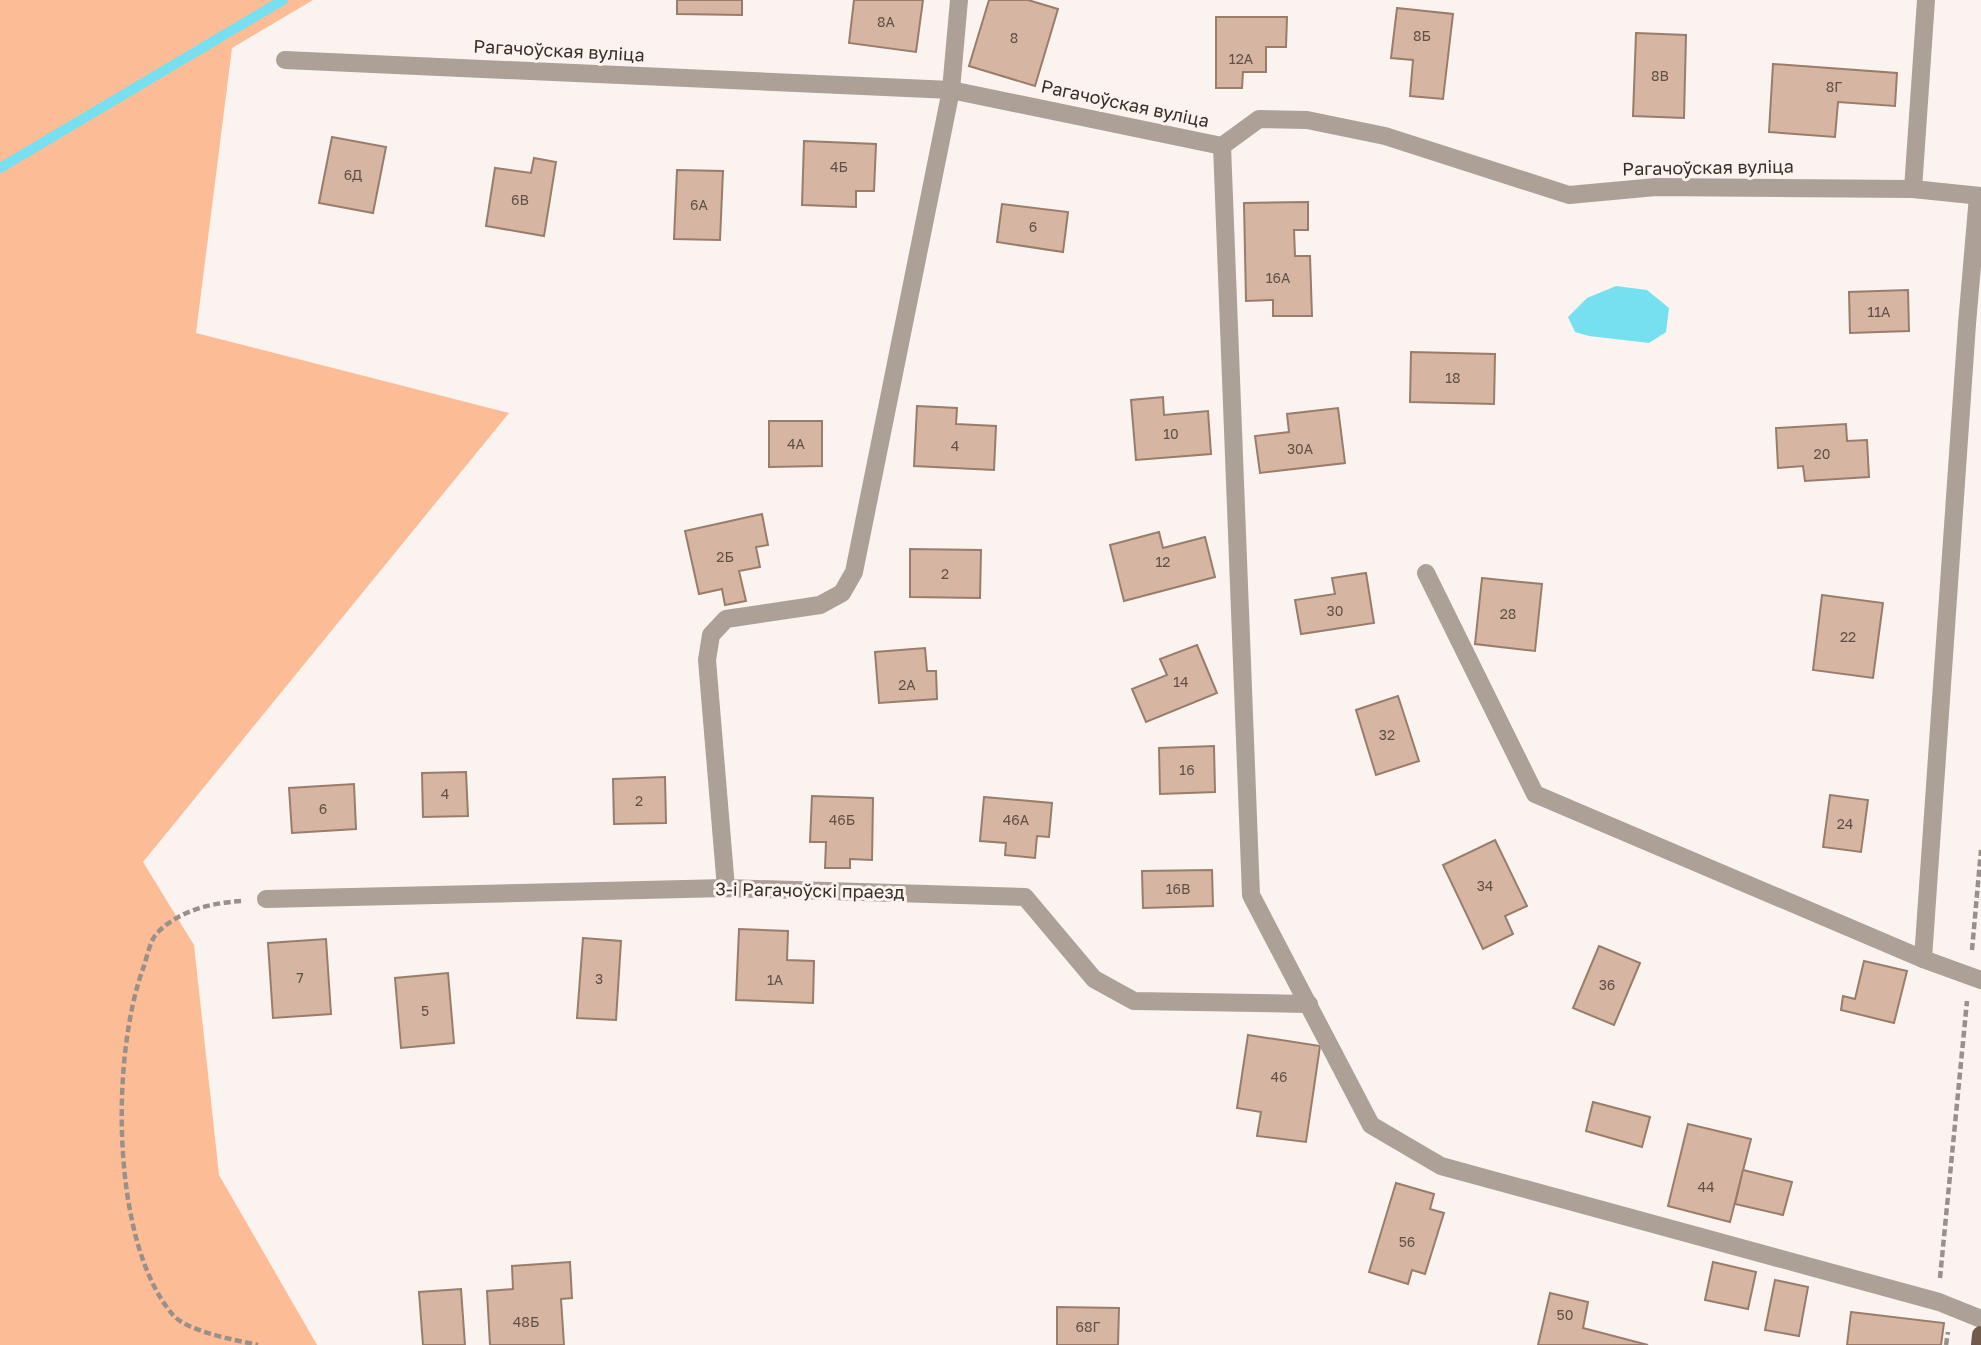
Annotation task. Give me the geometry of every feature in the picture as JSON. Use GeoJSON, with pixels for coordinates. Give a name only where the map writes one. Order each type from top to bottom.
{"type":"FeatureCollection","features":[{"type":"Feature","properties":{"kind":"main road"},"geometry":{"type":"LineString","coordinates":[[1980,1345],[1981,1335]]}},
{"type":"Feature","properties":{"kind":"street"},"geometry":{"type":"LineString","coordinates":[[726,888],[707,660],[711,635],[726,619],[820,606],[842,593],[854,572],[951,90],[960,0]]}},
{"type":"Feature","properties":{"kind":"street"},"geometry":{"type":"LineString","coordinates":[[1913,189],[1926,0]]}},
{"type":"Feature","properties":{"kind":"street","name":"Рагачоўская вуліца"},"geometry":{"type":"LineString","coordinates":[[285,60],[951,90],[1222,146],[1259,119],[1307,120],[1385,136],[1569,195],[1656,187],[1913,189],[1980,196]]}},
{"type":"Feature","properties":{"kind":"street"},"geometry":{"type":"LineString","coordinates":[[1222,146],[1251,895],[1371,1125],[1441,1167],[1939,1302],[1981,1319]]}},
{"type":"Feature","properties":{"kind":"street"},"geometry":{"type":"LineString","coordinates":[[1923,959],[1966,338],[1980,196]]}},
{"type":"Feature","properties":{"kind":"street"},"geometry":{"type":"LineString","coordinates":[[1426,573],[1535,794],[1923,959],[1975,978]]}},
{"type":"Feature","properties":{"kind":"street","name":"3-і Рагачоўскі праезд"},"geometry":{"type":"LineString","coordinates":[[266,899],[726,888],[1025,897],[1094,979],[1134,1002],[1310,1004]]}},
{"type":"Feature","properties":{"kind":"path"},"geometry":{"type":"LineString","coordinates":[[1942,1250],[1975,978],[1981,850]]}},
{"type":"Feature","properties":{"kind":"path"},"geometry":{"type":"LineString","coordinates":[[258,1345],[208,1332],[175,1318],[150,1282],[136,1239],[124,1154],[122,1076],[131,999],[156,932],[206,903],[266,899]]}},
{"type":"Feature","properties":{"kind":"shaded area"},"geometry":{"type":"Polygon","coordinates":[[[0,0],[313,0],[232,48],[196,333],[509,413],[143,862],[194,945],[219,1175],[317,1345],[0,1345],[0,0]]]}},
{"type":"Feature","properties":{"kind":"water"},"geometry":{"type":"Polygon","coordinates":[[[1616,286],[1647,290],[1669,308],[1666,332],[1649,343],[1575,332],[1568,317],[1587,298],[1616,286]]]}},
{"type":"Feature","properties":{"kind":"building"},"geometry":{"type":"Polygon","coordinates":[[[677,0],[742,0],[742,15],[677,14],[677,0]]]}},
{"type":"Feature","properties":{"kind":"building"},"geometry":{"type":"Polygon","coordinates":[[[854,0],[923,0],[916,52],[849,43],[854,0]]]}},
{"type":"Feature","properties":{"kind":"building"},"geometry":{"type":"Polygon","coordinates":[[[989,0],[1028,0],[1058,9],[1035,86],[969,66],[989,0]]]}},
{"type":"Feature","properties":{"kind":"building"},"geometry":{"type":"Polygon","coordinates":[[[1397,8],[1453,14],[1443,99],[1410,96],[1413,60],[1391,58],[1397,8]]]}},
{"type":"Feature","properties":{"kind":"building"},"geometry":{"type":"Polygon","coordinates":[[[1216,17],[1287,17],[1286,47],[1266,47],[1266,72],[1243,72],[1242,88],[1216,88],[1216,17]]]}},
{"type":"Feature","properties":{"kind":"building"},"geometry":{"type":"Polygon","coordinates":[[[1636,33],[1686,35],[1684,118],[1633,116],[1636,33]]]}},
{"type":"Feature","properties":{"kind":"building"},"geometry":{"type":"Polygon","coordinates":[[[1773,64],[1897,73],[1895,106],[1838,102],[1835,137],[1769,132],[1773,64]]]}},
{"type":"Feature","properties":{"kind":"building"},"geometry":{"type":"Polygon","coordinates":[[[332,137],[386,147],[373,213],[319,203],[332,137]]]}},
{"type":"Feature","properties":{"kind":"building"},"geometry":{"type":"Polygon","coordinates":[[[804,141],[876,144],[874,191],[856,191],[856,207],[802,205],[804,141]]]}},
{"type":"Feature","properties":{"kind":"building"},"geometry":{"type":"Polygon","coordinates":[[[534,158],[556,162],[544,236],[486,226],[495,168],[531,173],[534,158]]]}},
{"type":"Feature","properties":{"kind":"building"},"geometry":{"type":"Polygon","coordinates":[[[677,170],[723,171],[720,240],[674,239],[677,170]]]}},
{"type":"Feature","properties":{"kind":"building"},"geometry":{"type":"Polygon","coordinates":[[[1308,202],[1308,230],[1294,230],[1295,256],[1310,256],[1312,316],[1273,316],[1273,300],[1246,301],[1244,203],[1308,202]]]}},
{"type":"Feature","properties":{"kind":"building"},"geometry":{"type":"Polygon","coordinates":[[[1002,204],[1068,212],[1063,252],[997,242],[1002,204]]]}},
{"type":"Feature","properties":{"kind":"building"},"geometry":{"type":"Polygon","coordinates":[[[1908,290],[1909,331],[1850,333],[1849,292],[1908,290]]]}},
{"type":"Feature","properties":{"kind":"building"},"geometry":{"type":"Polygon","coordinates":[[[1411,352],[1495,354],[1494,404],[1410,402],[1411,352]]]}},
{"type":"Feature","properties":{"kind":"building"},"geometry":{"type":"Polygon","coordinates":[[[1163,397],[1164,415],[1208,411],[1211,454],[1136,460],[1131,400],[1163,397]]]}},
{"type":"Feature","properties":{"kind":"building"},"geometry":{"type":"Polygon","coordinates":[[[917,406],[957,408],[956,424],[996,426],[994,470],[914,466],[917,406]]]}},
{"type":"Feature","properties":{"kind":"building"},"geometry":{"type":"Polygon","coordinates":[[[1338,408],[1345,463],[1260,473],[1255,436],[1289,432],[1287,414],[1338,408]]]}},
{"type":"Feature","properties":{"kind":"building"},"geometry":{"type":"Polygon","coordinates":[[[769,421],[822,421],[822,466],[769,467],[769,421]]]}},
{"type":"Feature","properties":{"kind":"building"},"geometry":{"type":"Polygon","coordinates":[[[1846,424],[1847,441],[1867,440],[1869,477],[1805,481],[1803,466],[1778,468],[1776,428],[1846,424]]]}},
{"type":"Feature","properties":{"kind":"building"},"geometry":{"type":"Polygon","coordinates":[[[762,514],[768,545],[756,547],[760,567],[739,571],[746,601],[725,605],[722,589],[699,594],[685,531],[762,514]]]}},
{"type":"Feature","properties":{"kind":"building"},"geometry":{"type":"Polygon","coordinates":[[[1159,532],[1163,548],[1205,537],[1215,577],[1124,601],[1110,545],[1159,532]]]}},
{"type":"Feature","properties":{"kind":"building"},"geometry":{"type":"Polygon","coordinates":[[[910,549],[981,550],[980,598],[910,597],[910,549]]]}},
{"type":"Feature","properties":{"kind":"building"},"geometry":{"type":"Polygon","coordinates":[[[1366,573],[1374,623],[1301,634],[1295,600],[1335,594],[1332,578],[1366,573]]]}},
{"type":"Feature","properties":{"kind":"building"},"geometry":{"type":"Polygon","coordinates":[[[1482,578],[1542,584],[1535,651],[1475,644],[1482,578]]]}},
{"type":"Feature","properties":{"kind":"building"},"geometry":{"type":"Polygon","coordinates":[[[1822,595],[1883,603],[1873,678],[1813,670],[1822,595]]]}},
{"type":"Feature","properties":{"kind":"building"},"geometry":{"type":"Polygon","coordinates":[[[1197,645],[1217,693],[1146,722],[1132,689],[1167,675],[1160,659],[1197,645]]]}},
{"type":"Feature","properties":{"kind":"building"},"geometry":{"type":"Polygon","coordinates":[[[925,648],[927,671],[936,671],[937,699],[879,703],[875,652],[925,648]]]}},
{"type":"Feature","properties":{"kind":"building"},"geometry":{"type":"Polygon","coordinates":[[[1398,696],[1419,761],[1376,775],[1356,710],[1398,696]]]}},
{"type":"Feature","properties":{"kind":"building"},"geometry":{"type":"Polygon","coordinates":[[[1214,746],[1215,792],[1160,794],[1159,748],[1214,746]]]}},
{"type":"Feature","properties":{"kind":"building"},"geometry":{"type":"Polygon","coordinates":[[[466,772],[468,816],[423,817],[422,773],[466,772]]]}},
{"type":"Feature","properties":{"kind":"building"},"geometry":{"type":"Polygon","coordinates":[[[665,777],[666,823],[614,824],[613,779],[665,777]]]}},
{"type":"Feature","properties":{"kind":"building"},"geometry":{"type":"Polygon","coordinates":[[[354,784],[356,829],[292,833],[289,788],[354,784]]]}},
{"type":"Feature","properties":{"kind":"building"},"geometry":{"type":"Polygon","coordinates":[[[1830,795],[1868,800],[1861,852],[1823,847],[1830,795]]]}},
{"type":"Feature","properties":{"kind":"building"},"geometry":{"type":"Polygon","coordinates":[[[812,796],[873,798],[872,860],[850,859],[850,868],[825,868],[826,842],[810,842],[812,796]]]}},
{"type":"Feature","properties":{"kind":"building"},"geometry":{"type":"Polygon","coordinates":[[[984,797],[1052,803],[1049,837],[1037,836],[1035,858],[1005,855],[1006,843],[980,841],[984,797]]]}},
{"type":"Feature","properties":{"kind":"building"},"geometry":{"type":"Polygon","coordinates":[[[1495,840],[1527,906],[1505,916],[1513,934],[1483,949],[1443,865],[1495,840]]]}},
{"type":"Feature","properties":{"kind":"building"},"geometry":{"type":"Polygon","coordinates":[[[1212,870],[1213,906],[1143,908],[1142,871],[1212,870]]]}},
{"type":"Feature","properties":{"kind":"building"},"geometry":{"type":"Polygon","coordinates":[[[739,929],[788,931],[787,960],[814,961],[813,1003],[736,1000],[739,929]]]}},
{"type":"Feature","properties":{"kind":"building"},"geometry":{"type":"Polygon","coordinates":[[[583,938],[621,941],[616,1020],[577,1018],[583,938]]]}},
{"type":"Feature","properties":{"kind":"building"},"geometry":{"type":"Polygon","coordinates":[[[326,939],[331,1014],[273,1018],[268,943],[326,939]]]}},
{"type":"Feature","properties":{"kind":"building"},"geometry":{"type":"Polygon","coordinates":[[[1599,946],[1640,963],[1614,1025],[1573,1008],[1599,946]]]}},
{"type":"Feature","properties":{"kind":"building"},"geometry":{"type":"Polygon","coordinates":[[[1864,961],[1907,971],[1894,1023],[1841,1010],[1843,996],[1855,999],[1864,961]]]}},
{"type":"Feature","properties":{"kind":"building"},"geometry":{"type":"Polygon","coordinates":[[[448,973],[454,1043],[401,1048],[395,978],[448,973]]]}},
{"type":"Feature","properties":{"kind":"building"},"geometry":{"type":"Polygon","coordinates":[[[1248,1035],[1320,1046],[1306,1142],[1257,1136],[1261,1112],[1237,1108],[1248,1035]]]}},
{"type":"Feature","properties":{"kind":"building"},"geometry":{"type":"Polygon","coordinates":[[[1593,1102],[1650,1117],[1642,1147],[1586,1131],[1593,1102]]]}},
{"type":"Feature","properties":{"kind":"building"},"geometry":{"type":"Polygon","coordinates":[[[1688,1124],[1751,1139],[1730,1222],[1668,1206],[1688,1124]]]}},
{"type":"Feature","properties":{"kind":"building"},"geometry":{"type":"Polygon","coordinates":[[[1743,1170],[1792,1182],[1783,1215],[1735,1204],[1743,1170]]]}},
{"type":"Feature","properties":{"kind":"building"},"geometry":{"type":"Polygon","coordinates":[[[1396,1183],[1434,1194],[1430,1209],[1444,1213],[1425,1274],[1412,1270],[1408,1284],[1369,1272],[1396,1183]]]}},
{"type":"Feature","properties":{"kind":"building"},"geometry":{"type":"Polygon","coordinates":[[[570,1262],[572,1298],[561,1299],[564,1345],[490,1345],[487,1291],[513,1289],[512,1266],[570,1262]]]}},
{"type":"Feature","properties":{"kind":"building"},"geometry":{"type":"Polygon","coordinates":[[[1713,1262],[1756,1272],[1748,1309],[1705,1300],[1713,1262]]]}},
{"type":"Feature","properties":{"kind":"building"},"geometry":{"type":"Polygon","coordinates":[[[1775,1280],[1808,1287],[1799,1336],[1765,1330],[1775,1280]]]}},
{"type":"Feature","properties":{"kind":"building"},"geometry":{"type":"Polygon","coordinates":[[[461,1289],[465,1345],[423,1345],[419,1292],[461,1289]]]}},
{"type":"Feature","properties":{"kind":"building"},"geometry":{"type":"Polygon","coordinates":[[[1550,1293],[1588,1302],[1583,1328],[1648,1345],[1538,1345],[1550,1293]]]}},
{"type":"Feature","properties":{"kind":"building"},"geometry":{"type":"Polygon","coordinates":[[[1057,1307],[1119,1308],[1118,1345],[1057,1345],[1057,1307]]]}},
{"type":"Feature","properties":{"kind":"building"},"geometry":{"type":"Polygon","coordinates":[[[1851,1312],[1944,1323],[1941,1345],[1847,1345],[1851,1312]]]}},
{"type":"Feature","properties":{"kind":"waterway"},"geometry":{"type":"LineString","coordinates":[[0,168],[283,0]]}}]}
